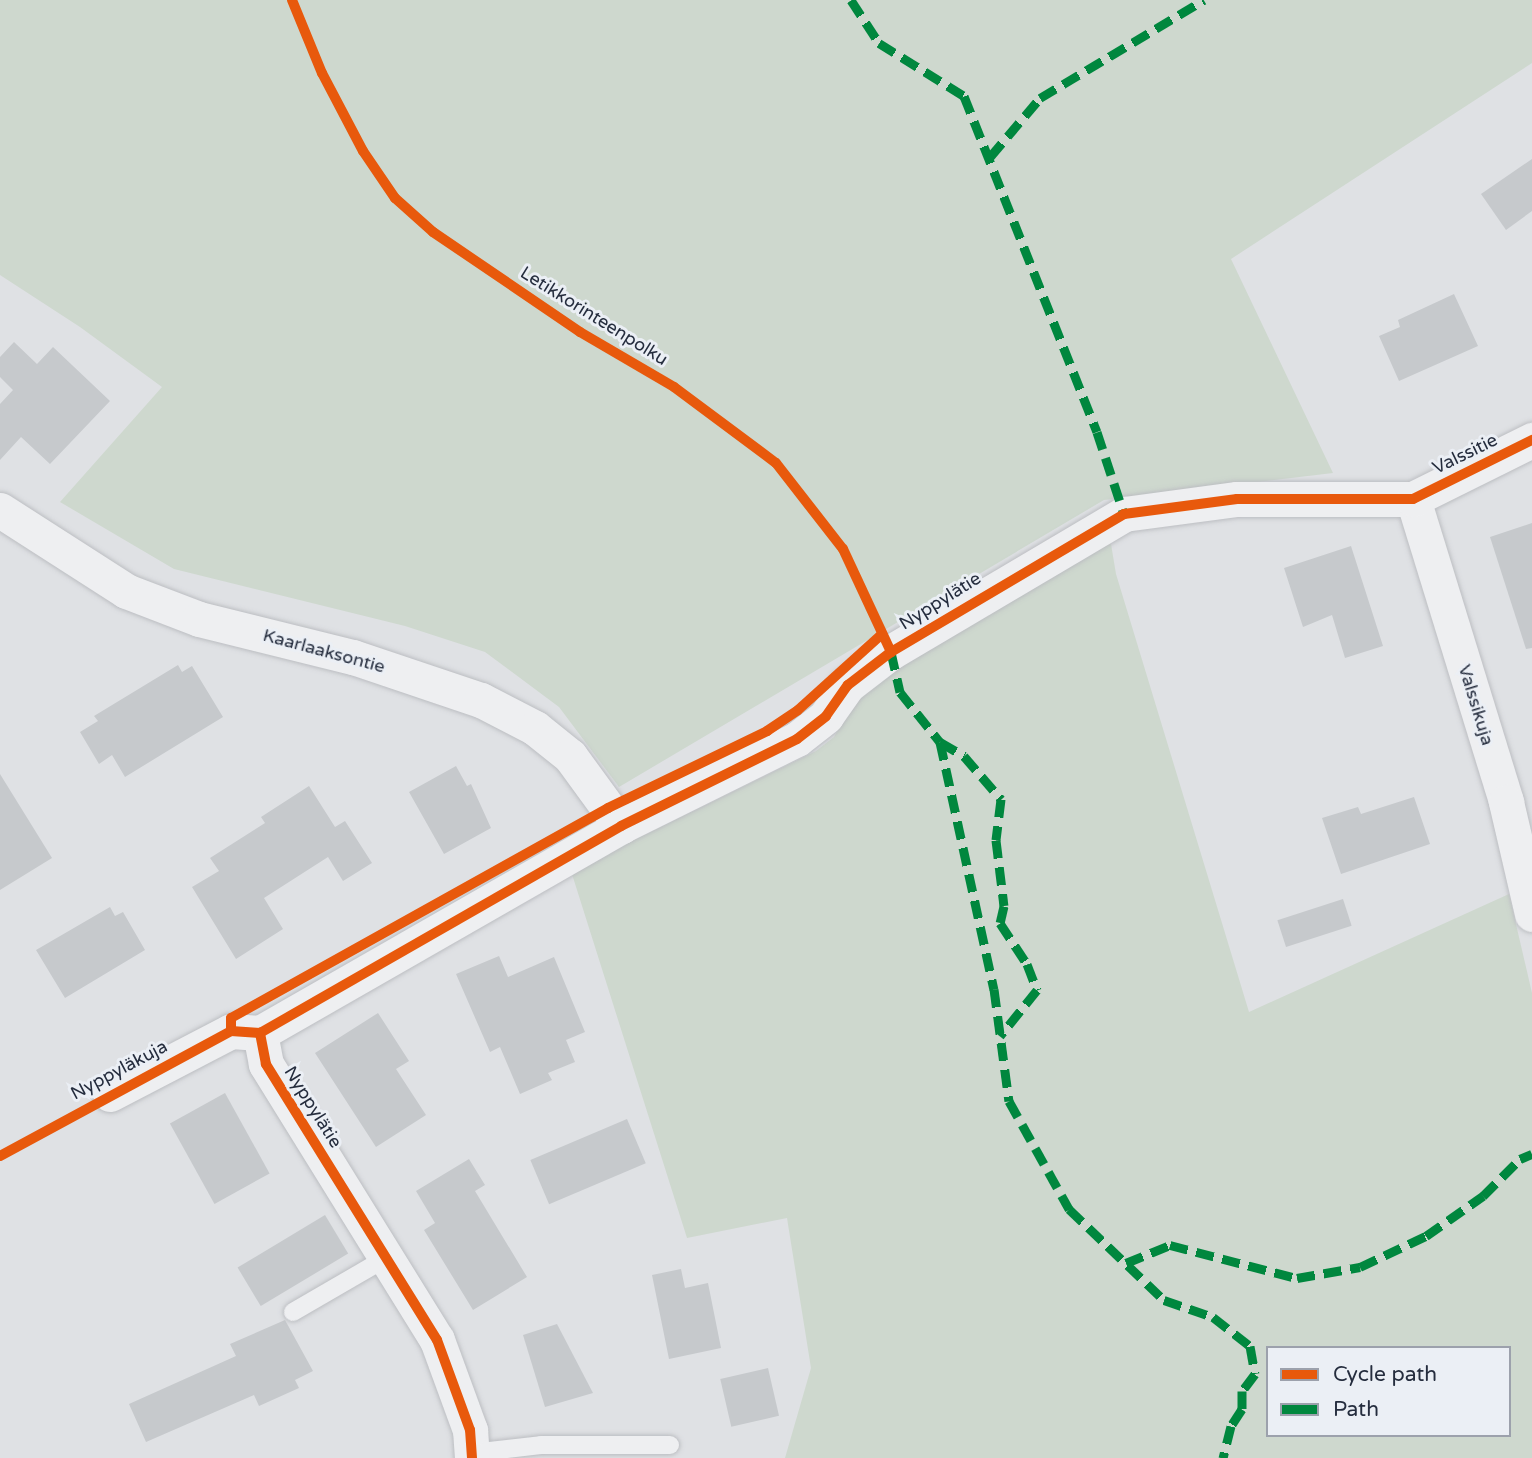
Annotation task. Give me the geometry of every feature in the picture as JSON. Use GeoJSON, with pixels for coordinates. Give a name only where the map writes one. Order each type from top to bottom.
{"type":"FeatureCollection","features":[{"type":"Feature","properties":{"kind":"street","name":"Valssitie"},"geometry":{"type":"LineString","coordinates":[[1413,499],[1532,440]]}},
{"type":"Feature","properties":{"kind":"street","name":"Nyppylätie"},"geometry":{"type":"LineString","coordinates":[[472,1455],[454,1377],[437,1340],[266,1064],[260,1034],[621,827],[797,739],[826,716],[848,685],[891,652],[1124,514],[1237,499],[1413,499]]}},
{"type":"Feature","properties":{"kind":"street","name":"Valssikuja"},"geometry":{"type":"LineString","coordinates":[[1413,499],[1506,802],[1532,914]]}},
{"type":"Feature","properties":{"kind":"street","name":"Kaarlaaksontie"},"geometry":{"type":"LineString","coordinates":[[0,510],[126,591],[199,619],[353,657],[481,700],[535,728],[570,756],[621,827]]}},
{"type":"Feature","properties":{"kind":"street","name":"Nyppyläkuja"},"geometry":{"type":"LineString","coordinates":[[110,1094],[231,1031],[260,1034]]}},
{"type":"Feature","properties":{"kind":"lane"},"geometry":{"type":"LineString","coordinates":[[293,1312],[386,1258]]}},
{"type":"Feature","properties":{"kind":"lane"},"geometry":{"type":"LineString","coordinates":[[472,1455],[541,1445],[670,1445]]}},
{"type":"Feature","properties":{"kind":"shaded area"},"geometry":{"type":"Polygon","coordinates":[[[0,0],[1532,0],[1532,63],[1231,259],[1333,473],[1104,500],[619,787],[559,707],[485,652],[405,626],[174,569],[60,502],[162,387],[80,327],[0,275],[0,0]]]}},
{"type":"Feature","properties":{"kind":"shaded area"},"geometry":{"type":"Polygon","coordinates":[[[1110,538],[1116,574],[1249,1012],[1509,894],[1532,993],[1532,1458],[785,1458],[811,1368],[787,1218],[687,1238],[571,871],[816,751],[834,737],[852,703],[886,675],[1110,538]]]}},
{"type":"Feature","properties":{"kind":"building"},"geometry":{"type":"Polygon","coordinates":[[[1532,159],[1532,211],[1506,230],[1481,194],[1532,159]]]}},
{"type":"Feature","properties":{"kind":"building"},"geometry":{"type":"Polygon","coordinates":[[[1454,294],[1478,346],[1399,381],[1379,336],[1400,327],[1398,320],[1454,294]]]}},
{"type":"Feature","properties":{"kind":"building"},"geometry":{"type":"Polygon","coordinates":[[[14,342],[37,364],[53,347],[110,401],[50,464],[21,437],[0,460],[0,404],[13,390],[0,377],[0,357],[14,342]]]}},
{"type":"Feature","properties":{"kind":"building"},"geometry":{"type":"Polygon","coordinates":[[[1532,523],[1532,648],[1526,649],[1490,537],[1532,523]]]}},
{"type":"Feature","properties":{"kind":"building"},"geometry":{"type":"Polygon","coordinates":[[[1351,546],[1383,646],[1345,658],[1332,615],[1303,627],[1284,568],[1351,546]]]}},
{"type":"Feature","properties":{"kind":"building"},"geometry":{"type":"Polygon","coordinates":[[[178,665],[182,672],[192,666],[223,717],[125,777],[112,755],[99,764],[80,732],[98,721],[94,716],[178,665]]]}},
{"type":"Feature","properties":{"kind":"building"},"geometry":{"type":"Polygon","coordinates":[[[456,766],[467,786],[471,784],[491,828],[444,854],[409,792],[456,766]]]}},
{"type":"Feature","properties":{"kind":"building"},"geometry":{"type":"Polygon","coordinates":[[[0,774],[52,858],[0,890],[0,774]]]}},
{"type":"Feature","properties":{"kind":"building"},"geometry":{"type":"Polygon","coordinates":[[[309,786],[335,827],[345,821],[372,863],[343,881],[328,857],[264,898],[283,929],[236,959],[192,887],[219,871],[210,858],[265,823],[261,817],[309,786]]]}},
{"type":"Feature","properties":{"kind":"building"},"geometry":{"type":"Polygon","coordinates":[[[1414,797],[1430,844],[1341,874],[1322,818],[1358,807],[1361,814],[1414,797]]]}},
{"type":"Feature","properties":{"kind":"building"},"geometry":{"type":"Polygon","coordinates":[[[1343,899],[1352,926],[1286,947],[1277,920],[1343,899]]]}},
{"type":"Feature","properties":{"kind":"building"},"geometry":{"type":"Polygon","coordinates":[[[110,907],[115,916],[123,912],[145,950],[65,998],[36,950],[110,907]]]}},
{"type":"Feature","properties":{"kind":"building"},"geometry":{"type":"Polygon","coordinates":[[[499,956],[508,977],[554,957],[585,1032],[566,1040],[575,1062],[548,1073],[552,1080],[520,1094],[500,1047],[490,1052],[456,974],[499,956]]]}},
{"type":"Feature","properties":{"kind":"building"},"geometry":{"type":"Polygon","coordinates":[[[378,1013],[409,1061],[396,1069],[426,1115],[376,1147],[315,1053],[378,1013]]]}},
{"type":"Feature","properties":{"kind":"building"},"geometry":{"type":"Polygon","coordinates":[[[225,1093],[270,1173],[215,1204],[170,1124],[225,1093]]]}},
{"type":"Feature","properties":{"kind":"building"},"geometry":{"type":"Polygon","coordinates":[[[627,1119],[646,1163],[549,1204],[530,1160],[627,1119]]]}},
{"type":"Feature","properties":{"kind":"building"},"geometry":{"type":"Polygon","coordinates":[[[469,1159],[485,1185],[475,1191],[527,1277],[473,1310],[424,1230],[435,1223],[416,1191],[469,1159]]]}},
{"type":"Feature","properties":{"kind":"building"},"geometry":{"type":"Polygon","coordinates":[[[325,1215],[348,1254],[261,1306],[238,1268],[325,1215]]]}},
{"type":"Feature","properties":{"kind":"building"},"geometry":{"type":"Polygon","coordinates":[[[681,1269],[685,1288],[708,1283],[721,1348],[669,1359],[652,1275],[681,1269]]]}},
{"type":"Feature","properties":{"kind":"building"},"geometry":{"type":"Polygon","coordinates":[[[285,1320],[313,1371],[295,1380],[299,1388],[259,1406],[254,1395],[146,1442],[129,1404],[236,1356],[230,1344],[285,1320]]]}},
{"type":"Feature","properties":{"kind":"building"},"geometry":{"type":"Polygon","coordinates":[[[557,1324],[593,1393],[545,1407],[523,1335],[557,1324]]]}},
{"type":"Feature","properties":{"kind":"building"},"geometry":{"type":"Polygon","coordinates":[[[768,1368],[779,1416],[731,1427],[720,1379],[768,1368]]]}},
{"type":"Feature","properties":{"kind":"marked path"},"geometry":{"type":"LineString","coordinates":[[851,0],[879,43],[964,96],[1097,432],[1124,514]]}},
{"type":"Feature","properties":{"kind":"marked path"},"geometry":{"type":"LineString","coordinates":[[990,157],[1040,98],[1204,0]]}},
{"type":"Feature","properties":{"kind":"marked path"},"geometry":{"type":"LineString","coordinates":[[891,652],[900,692],[940,742],[964,756],[1001,799],[996,840],[1004,906],[1000,923],[1027,964],[1037,990],[1000,1036]]}},
{"type":"Feature","properties":{"kind":"marked path"},"geometry":{"type":"LineString","coordinates":[[940,742],[994,989],[1009,1101],[1069,1209],[1164,1300],[1213,1317],[1250,1346],[1255,1374],[1242,1391],[1242,1409],[1231,1426],[1223,1458]]}},
{"type":"Feature","properties":{"kind":"marked path"},"geometry":{"type":"LineString","coordinates":[[1126,1263],[1170,1245],[1297,1278],[1360,1267],[1426,1236],[1483,1196],[1520,1159],[1532,1154]]}},
{"type":"Feature","properties":{"kind":"cycle path","name":"Letikkorinteenpolku"},"geometry":{"type":"LineString","coordinates":[[292,0],[322,73],[363,151],[395,198],[433,232],[580,332],[674,387],[776,463],[843,549],[891,652]]}},
{"type":"Feature","properties":{"kind":"cycle path"},"geometry":{"type":"LineString","coordinates":[[472,1458],[470,1430],[437,1340],[266,1064],[260,1033],[621,826],[797,739],[826,716],[848,685],[891,652],[1124,514],[1237,499],[1413,499],[1532,440]]}},
{"type":"Feature","properties":{"kind":"cycle path"},"geometry":{"type":"LineString","coordinates":[[231,1031],[231,1018],[608,808],[767,731],[798,710],[882,634]]}},
{"type":"Feature","properties":{"kind":"cycle path"},"geometry":{"type":"LineString","coordinates":[[0,1156],[231,1031],[260,1033]]}}]}
